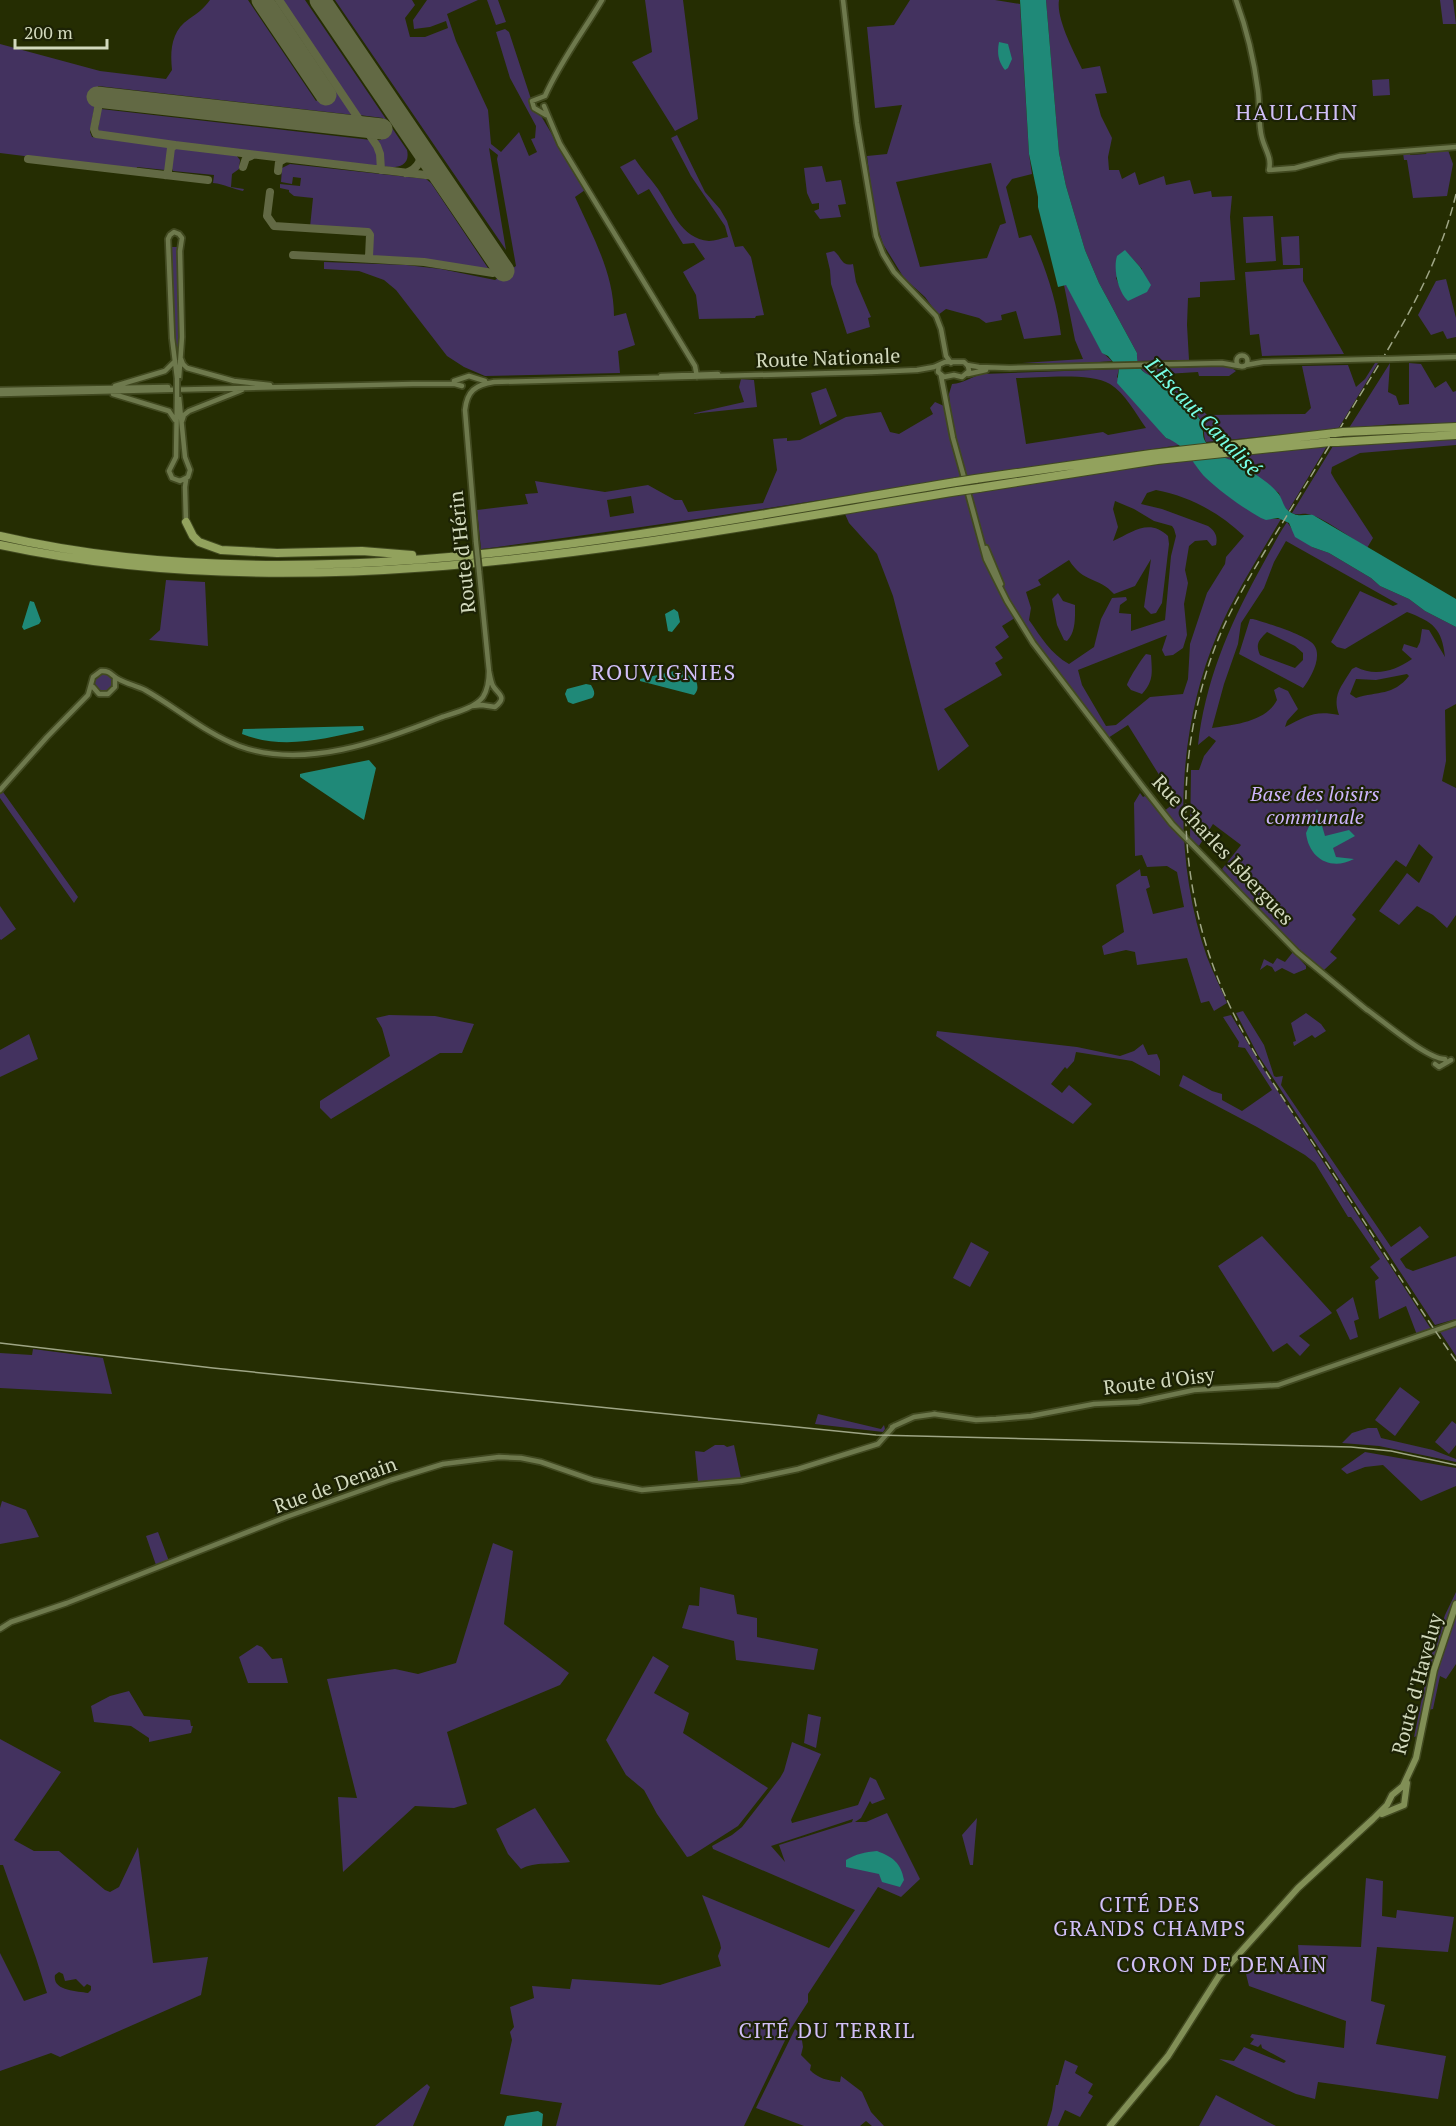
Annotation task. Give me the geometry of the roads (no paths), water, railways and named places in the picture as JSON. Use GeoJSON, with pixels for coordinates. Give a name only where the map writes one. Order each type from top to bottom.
{"type":"FeatureCollection","features":[{"type":"Feature","properties":{"kind":"highway"},"geometry":{"type":"LineString","coordinates":[[0,545],[92,561],[188,570],[290,573],[392,569],[505,559],[610,546],[957,486],[975,479],[1151,454],[1242,443],[1456,426]]}},
{"type":"Feature","properties":{"kind":"highway"},"geometry":{"type":"LineString","coordinates":[[0,536],[97,553],[215,563],[333,563],[453,555],[642,532],[957,486],[979,488],[1157,460],[1336,437],[1456,435]]}},
{"type":"Feature","properties":{"kind":"highway"},"geometry":{"type":"LineString","coordinates":[[186,522],[196,540],[209,548],[221,550],[277,553],[358,551],[453,555]]}},
{"type":"Feature","properties":{"kind":"main road","name":"Route d'Haveluy"},"geometry":{"type":"LineString","coordinates":[[1405,1797],[1418,1749],[1437,1658],[1456,1604]]}},
{"type":"Feature","properties":{"kind":"main road","name":"Route d'Haveluy"},"geometry":{"type":"LineString","coordinates":[[1374,1819],[1392,1795],[1402,1787],[1410,1772]]}},
{"type":"Feature","properties":{"kind":"main road"},"geometry":{"type":"LineString","coordinates":[[1110,2126],[1168,2056],[1221,1974],[1298,1888],[1374,1819],[1395,1807],[1403,1806],[1405,1797],[1396,1793]]}},
{"type":"Feature","properties":{"kind":"main road"},"geometry":{"type":"LineString","coordinates":[[1390,1800],[1395,1807]]}},
{"type":"Feature","properties":{"kind":"street"},"geometry":{"type":"LineString","coordinates":[[538,110],[560,67],[602,0]]}},
{"type":"Feature","properties":{"kind":"street"},"geometry":{"type":"LineString","coordinates":[[843,0],[857,123],[873,226],[880,248],[902,281],[934,314],[940,326],[947,358],[951,363]]}},
{"type":"Feature","properties":{"kind":"street"},"geometry":{"type":"LineString","coordinates":[[1236,0],[1248,34],[1262,137],[1270,163],[1269,170],[1340,156],[1456,147]]}},
{"type":"Feature","properties":{"kind":"street"},"geometry":{"type":"LineString","coordinates":[[560,144],[542,102],[534,99],[532,103],[534,108],[546,115],[552,133],[696,368],[695,376]]}},
{"type":"Feature","properties":{"kind":"street"},"geometry":{"type":"LineString","coordinates":[[1270,163],[1287,168]]}},
{"type":"Feature","properties":{"kind":"street"},"geometry":{"type":"LineString","coordinates":[[178,378],[172,335],[169,242],[170,236],[176,232],[181,236],[182,337],[178,378],[179,421],[186,462],[190,470],[185,485],[186,522]]}},
{"type":"Feature","properties":{"kind":"street"},"geometry":{"type":"LineString","coordinates":[[169,242],[175,246],[181,243]]}},
{"type":"Feature","properties":{"kind":"street","name":"Rue Charles Isbergues"},"geometry":{"type":"LineString","coordinates":[[943,344],[940,375],[954,443],[988,565],[1033,643],[1170,822],[1297,952],[1367,1010],[1424,1052],[1435,1064],[1436,1061],[1447,1061]]}},
{"type":"Feature","properties":{"kind":"street"},"geometry":{"type":"LineString","coordinates":[[1222,363],[1242,356],[1263,362]]}},
{"type":"Feature","properties":{"kind":"street"},"geometry":{"type":"LineString","coordinates":[[180,357],[187,368],[234,381],[273,386]]}},
{"type":"Feature","properties":{"kind":"street"},"geometry":{"type":"LineString","coordinates":[[1010,368],[1222,363],[1239,366],[1263,362],[1456,357]]}},
{"type":"Feature","properties":{"kind":"street"},"geometry":{"type":"LineString","coordinates":[[1238,358],[1239,366]]}},
{"type":"Feature","properties":{"kind":"street"},"geometry":{"type":"LineString","coordinates":[[1246,365],[1247,358]]}},
{"type":"Feature","properties":{"kind":"street"},"geometry":{"type":"LineString","coordinates":[[102,390],[165,371],[176,362]]}},
{"type":"Feature","properties":{"kind":"street","name":"Route Nationale"},"geometry":{"type":"LineString","coordinates":[[473,388],[494,382],[917,370],[945,362],[1010,368]]}},
{"type":"Feature","properties":{"kind":"street"},"geometry":{"type":"LineString","coordinates":[[967,365],[969,370],[967,374]]}},
{"type":"Feature","properties":{"kind":"street","name":"Route Nationale"},"geometry":{"type":"LineString","coordinates":[[917,370],[949,377],[962,377],[975,371],[1010,368]]}},
{"type":"Feature","properties":{"kind":"street"},"geometry":{"type":"LineString","coordinates":[[413,384],[456,381],[470,376],[494,382]]}},
{"type":"Feature","properties":{"kind":"street"},"geometry":{"type":"LineString","coordinates":[[946,399],[949,377]]}},
{"type":"Feature","properties":{"kind":"street","name":"Route d'Hérin"},"geometry":{"type":"LineString","coordinates":[[464,379],[462,416],[489,671],[495,689]]}},
{"type":"Feature","properties":{"kind":"street","name":"Route d'Hérin"},"geometry":{"type":"LineString","coordinates":[[465,430],[465,405],[475,379]]}},
{"type":"Feature","properties":{"kind":"street"},"geometry":{"type":"LineString","coordinates":[[102,390],[413,384],[456,384],[473,388]]}},
{"type":"Feature","properties":{"kind":"street"},"geometry":{"type":"LineString","coordinates":[[0,392],[317,386]]}},
{"type":"Feature","properties":{"kind":"street"},"geometry":{"type":"LineString","coordinates":[[187,478],[179,481],[171,477],[169,468],[176,455],[179,421],[189,411],[247,388]]}},
{"type":"Feature","properties":{"kind":"street"},"geometry":{"type":"LineString","coordinates":[[102,390],[168,411],[179,421]]}},
{"type":"Feature","properties":{"kind":"street"},"geometry":{"type":"LineString","coordinates":[[174,462],[181,460],[186,462]]}},
{"type":"Feature","properties":{"kind":"street"},"geometry":{"type":"LineString","coordinates":[[0,790],[47,737],[81,704],[90,693],[94,676],[100,671],[108,671],[115,677],[137,687],[225,740],[250,750],[279,755],[308,754],[380,741],[467,708],[486,705],[495,707],[500,702],[501,694],[495,689],[486,690],[483,697],[467,708]]}},
{"type":"Feature","properties":{"kind":"street","name":"Route d'Hérin"},"geometry":{"type":"LineString","coordinates":[[486,690],[489,671]]}},
{"type":"Feature","properties":{"kind":"street"},"geometry":{"type":"LineString","coordinates":[[115,677],[115,688]]}},
{"type":"Feature","properties":{"kind":"street"},"geometry":{"type":"LineString","coordinates":[[81,704],[99,694],[108,694],[124,685],[137,687]]}},
{"type":"Feature","properties":{"kind":"street"},"geometry":{"type":"LineString","coordinates":[[92,686],[99,694]]}},
{"type":"Feature","properties":{"kind":"street"},"geometry":{"type":"LineString","coordinates":[[483,697],[486,705]]}},
{"type":"Feature","properties":{"kind":"street","name":"Rue Charles Isbergues"},"geometry":{"type":"LineString","coordinates":[[1424,1052],[1447,1061]]}},
{"type":"Feature","properties":{"kind":"street","name":"Route d'Oisy"},"geometry":{"type":"LineString","coordinates":[[856,1452],[878,1442],[888,1430],[909,1418],[934,1414],[991,1420],[1031,1416],[1096,1404],[1135,1403],[1194,1390],[1278,1386],[1374,1354],[1456,1323]]}},
{"type":"Feature","properties":{"kind":"street","name":"Rue de Denain"},"geometry":{"type":"LineString","coordinates":[[0,1629],[11,1622],[67,1603],[286,1518],[391,1480],[449,1462],[503,1457],[538,1461],[593,1480],[634,1489],[741,1480],[786,1472],[856,1452]]}},
{"type":"Feature","properties":{"kind":"water"},"geometry":{"type":"Polygon","coordinates":[[[1020,0],[1046,0],[1059,153],[1066,186],[1085,250],[1099,283],[1137,353],[1138,365],[1144,372],[1171,389],[1192,409],[1201,421],[1204,439],[1213,450],[1233,460],[1273,487],[1290,512],[1299,515],[1313,515],[1456,599],[1456,627],[1425,611],[1409,599],[1380,586],[1371,578],[1329,553],[1312,547],[1295,537],[1289,523],[1278,518],[1266,520],[1261,518],[1232,499],[1206,478],[1189,455],[1166,438],[1117,383],[1119,369],[1108,356],[1102,353],[1066,285],[1058,287],[1038,207],[1029,154],[1020,0]]]}},
{"type":"Feature","properties":{"kind":"water"},"geometry":{"type":"Polygon","coordinates":[[[999,42],[1008,44],[1012,59],[1005,70],[999,57],[999,42]]]}},
{"type":"Feature","properties":{"kind":"water"},"geometry":{"type":"Polygon","coordinates":[[[1125,250],[1140,267],[1151,285],[1147,292],[1128,301],[1119,286],[1116,267],[1117,256],[1125,250]]]}},
{"type":"Feature","properties":{"kind":"water"},"geometry":{"type":"Polygon","coordinates":[[[30,601],[34,602],[41,621],[24,630],[22,627],[30,601]]]}},
{"type":"Feature","properties":{"kind":"water"},"geometry":{"type":"Polygon","coordinates":[[[674,609],[678,612],[680,622],[672,632],[668,631],[665,614],[674,609]]]}},
{"type":"Feature","properties":{"kind":"water"},"geometry":{"type":"Polygon","coordinates":[[[679,670],[694,676],[697,688],[694,695],[640,681],[640,679],[679,670]]]}},
{"type":"Feature","properties":{"kind":"water"},"geometry":{"type":"Polygon","coordinates":[[[586,684],[591,685],[593,689],[592,698],[573,704],[568,702],[565,694],[567,689],[586,684]]]}},
{"type":"Feature","properties":{"kind":"water"},"geometry":{"type":"Polygon","coordinates":[[[363,726],[364,730],[334,737],[288,742],[257,739],[242,734],[243,729],[363,726]]]}},
{"type":"Feature","properties":{"kind":"water"},"geometry":{"type":"Polygon","coordinates":[[[369,760],[376,768],[364,820],[300,777],[300,774],[304,773],[369,760]]]}},
{"type":"Feature","properties":{"kind":"water"},"geometry":{"type":"Polygon","coordinates":[[[1317,809],[1325,836],[1349,830],[1355,836],[1333,848],[1336,857],[1354,859],[1337,864],[1329,863],[1316,856],[1306,833],[1317,809]]]}},
{"type":"Feature","properties":{"kind":"water"},"geometry":{"type":"Polygon","coordinates":[[[877,1851],[892,1858],[898,1865],[904,1880],[900,1887],[882,1882],[879,1874],[846,1867],[846,1860],[877,1851]]]}},
{"type":"Feature","properties":{"kind":"water"},"geometry":{"type":"Polygon","coordinates":[[[538,2111],[543,2114],[542,2126],[504,2126],[507,2116],[538,2111]]]}},
{"type":"Feature","properties":{"kind":"tram line"},"geometry":{"type":"LineString","coordinates":[[0,1343],[213,1368],[876,1435],[1351,1447],[1391,1451],[1456,1465]]}},
{"type":"Feature","properties":{"kind":"railway"},"geometry":{"type":"LineString","coordinates":[[1456,194],[1439,249],[1415,301],[1251,575],[1219,637],[1200,693],[1191,737],[1186,827],[1190,872],[1198,916],[1211,960],[1238,1023],[1274,1084],[1456,1361]]}},
{"type":"Feature","properties":{"kind":"district","name":"HAULCHIN"},"geometry":{"type":"Point","coordinates":[1297,112]}},
{"type":"Feature","properties":{"kind":"district","name":"ROUVIGNIES"},"geometry":{"type":"Point","coordinates":[664,672]}},
{"type":"Feature","properties":{"kind":"district","name":"CITÉ DES GRANDS CHAMPS"},"geometry":{"type":"Point","coordinates":[1150,1917]}},
{"type":"Feature","properties":{"kind":"district","name":"CORON DE DENAIN"},"geometry":{"type":"Point","coordinates":[1222,1965]}},
{"type":"Feature","properties":{"kind":"district","name":"CITÉ DU TERRIL"},"geometry":{"type":"Point","coordinates":[827,2031]}},
{"type":"Feature","properties":{"kind":"water label","name":"L'Escaut Canalisé"},"geometry":{"type":"Point","coordinates":[1203,417]}},
{"type":"Feature","properties":{"kind":"park label","name":"Base des loisirs communale"},"geometry":{"type":"Point","coordinates":[1315,806]}}]}
